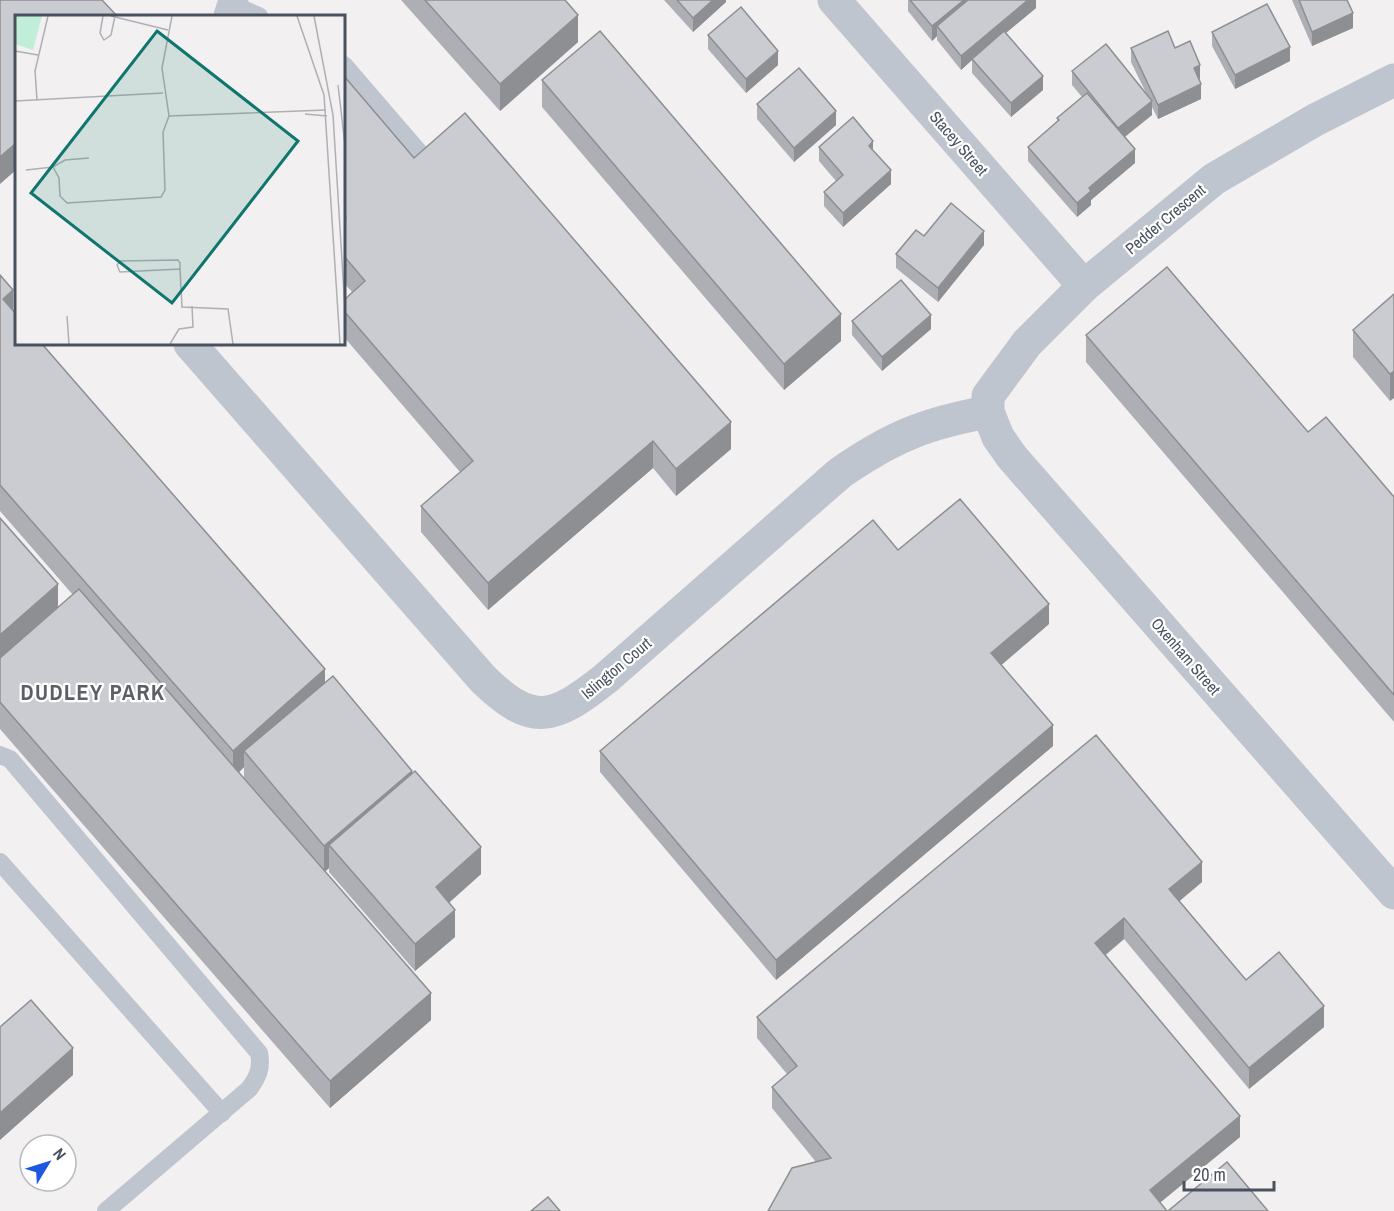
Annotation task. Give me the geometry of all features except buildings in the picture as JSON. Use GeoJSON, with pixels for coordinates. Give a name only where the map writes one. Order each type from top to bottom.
{"type":"FeatureCollection","features":[{"type":"Feature","properties":{"kind":"street","name":"Stacey Street"},"geometry":{"type":"LineString","coordinates":[[834,0],[1084,286]]}},
{"type":"Feature","properties":{"kind":"street","name":"Pedder Crescent"},"geometry":{"type":"LineString","coordinates":[[988,412],[988,396],[1027,343],[1084,286],[1214,179],[1315,120],[1394,80]]}},
{"type":"Feature","properties":{"kind":"street","name":"Islington Court"},"geometry":{"type":"LineString","coordinates":[[191,345],[483,679],[501,697],[522,708],[548,714],[576,701],[605,679],[840,473],[876,448],[890,440],[952,419],[988,412]]}},
{"type":"Feature","properties":{"kind":"street","name":"Oxenham Street"},"geometry":{"type":"LineString","coordinates":[[988,412],[998,437],[1012,457],[1394,893]]}},
{"type":"Feature","properties":{"kind":"lane"},"geometry":{"type":"LineString","coordinates":[[345,66],[431,166]]}},
{"type":"Feature","properties":{"kind":"lane"},"geometry":{"type":"LineString","coordinates":[[0,756],[10,759],[259,1053],[261,1065],[258,1077],[249,1089],[106,1211]]}},
{"type":"Feature","properties":{"kind":"lane"},"geometry":{"type":"LineString","coordinates":[[0,862],[222,1113]]}},
{"type":"Feature","properties":{"kind":"district","name":"DUDLEY PARK"},"geometry":{"type":"Point","coordinates":[93,692]}}]}
